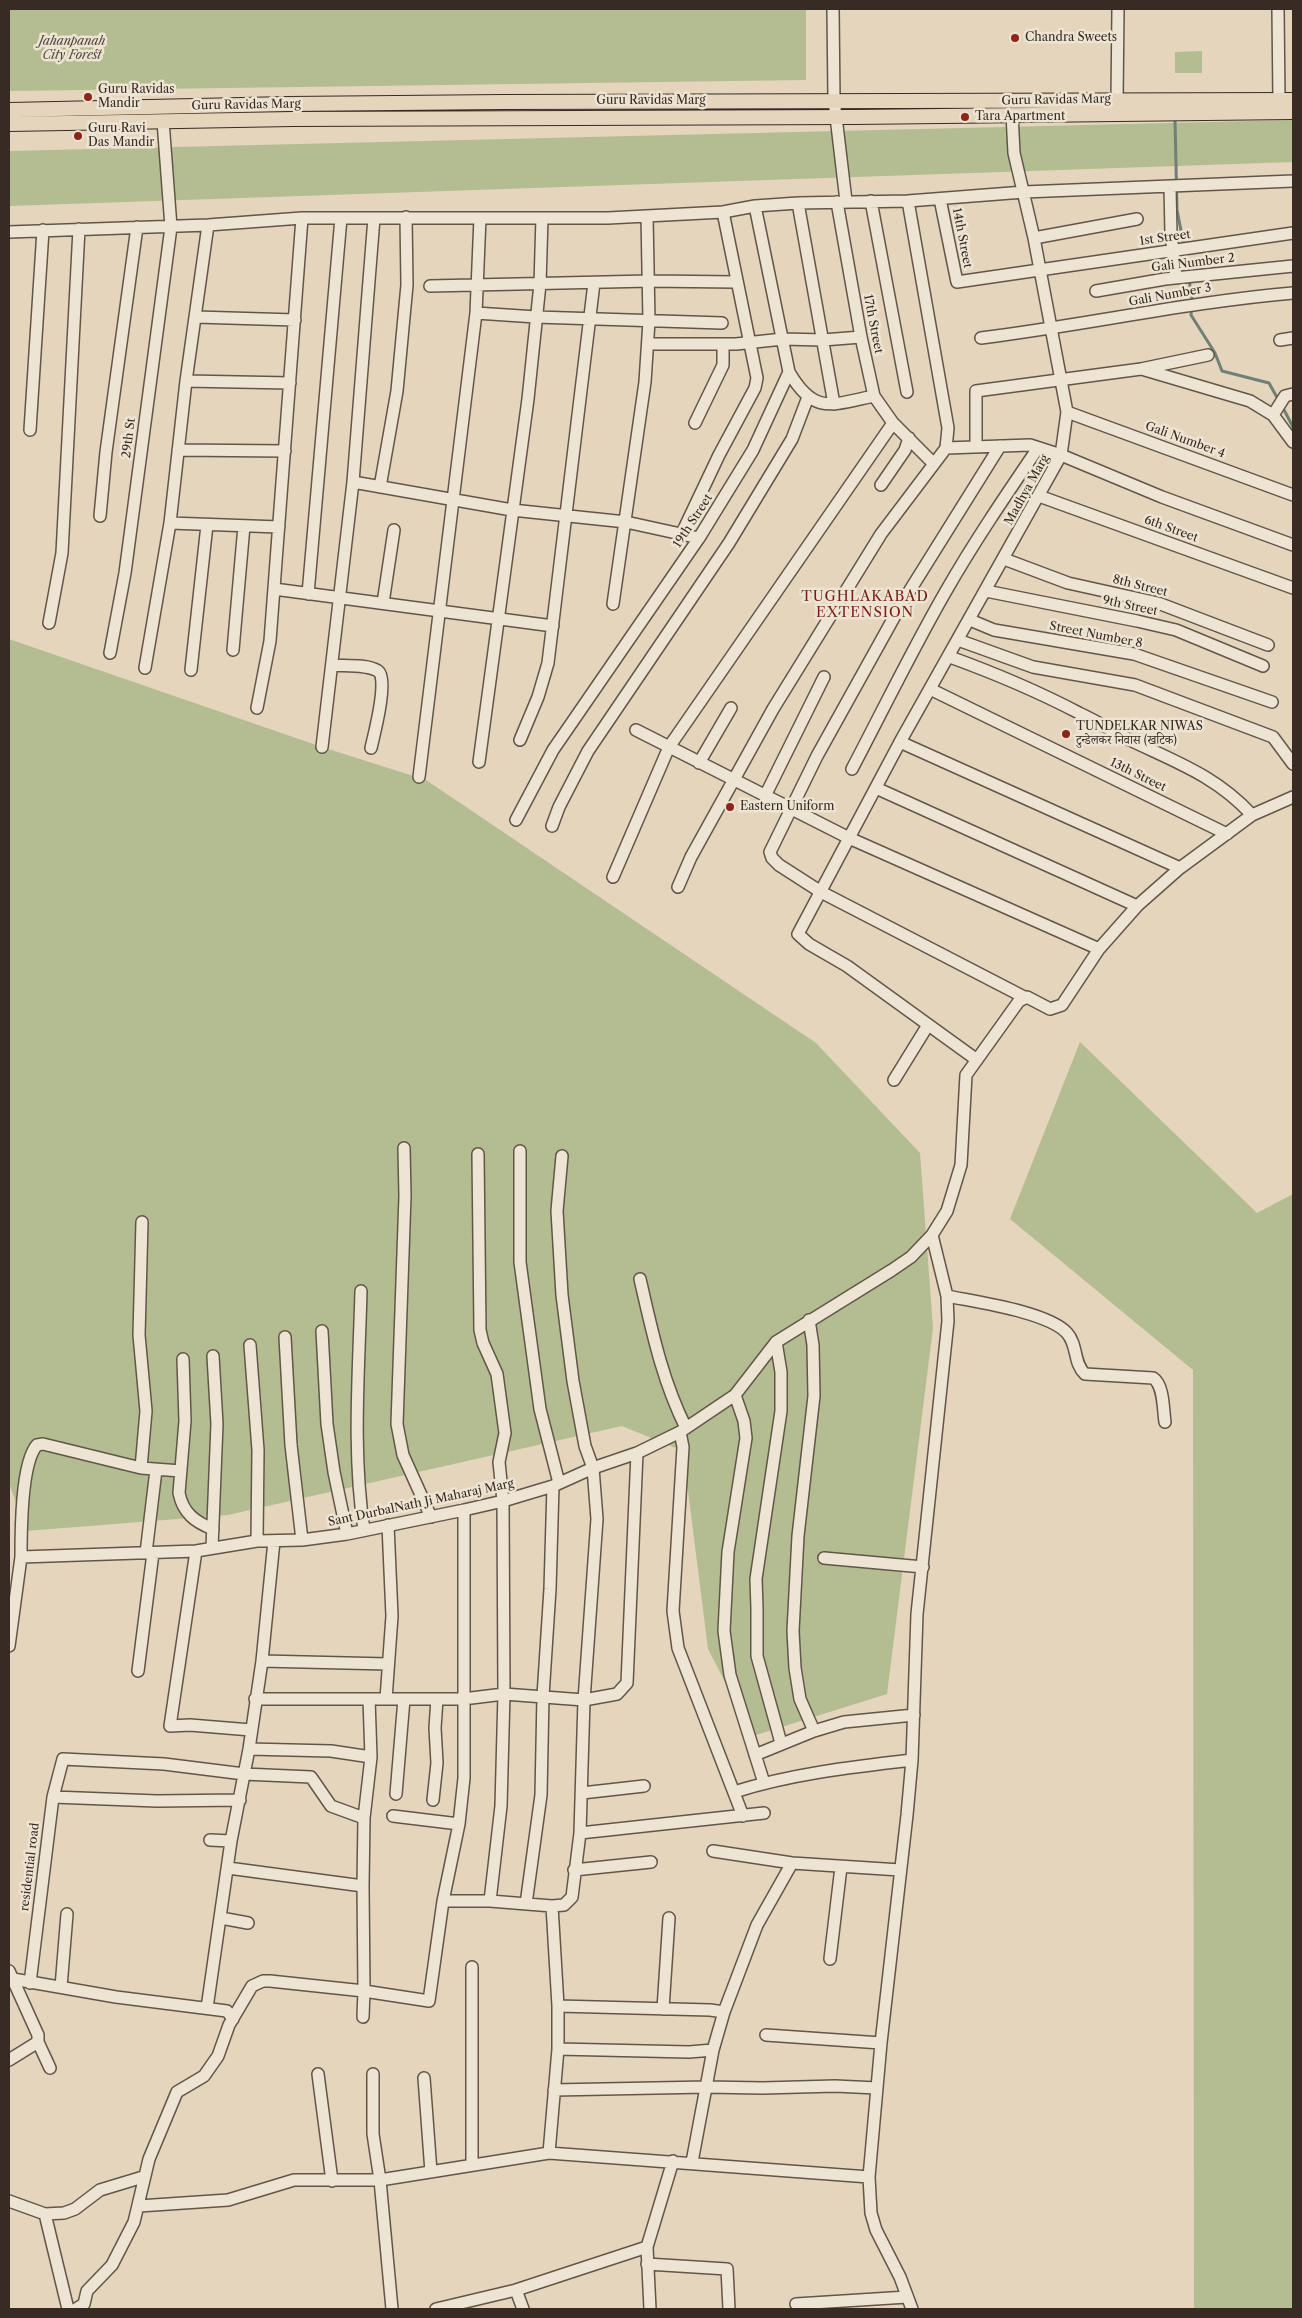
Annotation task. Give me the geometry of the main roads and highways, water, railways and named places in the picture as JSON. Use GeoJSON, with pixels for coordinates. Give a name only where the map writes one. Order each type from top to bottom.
{"type":"FeatureCollection","features":[{"type":"Feature","properties":{"kind":"main road","name":"Guru Ravidas Marg"},"geometry":{"type":"LineString","coordinates":[[9,110],[298,104],[834,100],[1293,100]]}},
{"type":"Feature","properties":{"kind":"main road","name":"Guru Ravidas Marg"},"geometry":{"type":"LineString","coordinates":[[9,124],[293,118],[835,117],[1293,112]]}},
{"type":"Feature","properties":{"kind":"waterway"},"geometry":{"type":"LineString","coordinates":[[1175,120],[1177,210],[1184,246]]}},
{"type":"Feature","properties":{"kind":"waterway"},"geometry":{"type":"LineString","coordinates":[[1185,253],[1188,273]]}},
{"type":"Feature","properties":{"kind":"waterway"},"geometry":{"type":"LineString","coordinates":[[1189,280],[1192,297],[1191,315],[1215,353],[1222,371],[1269,383],[1279,401]]}},
{"type":"Feature","properties":{"kind":"waterway"},"geometry":{"type":"LineString","coordinates":[[1282,406],[1293,427]]}},
{"type":"Feature","properties":{"kind":"place","name":"Chandra Sweets"},"geometry":{"type":"Point","coordinates":[1015,38]}},
{"type":"Feature","properties":{"kind":"place","name":"Guru Ravidas Mandir"},"geometry":{"type":"Point","coordinates":[88,97]}},
{"type":"Feature","properties":{"kind":"place","name":"Tara Apartment"},"geometry":{"type":"Point","coordinates":[965,117]}},
{"type":"Feature","properties":{"kind":"place","name":"Guru Ravi Das Mandir"},"geometry":{"type":"Point","coordinates":[78,136]}},
{"type":"Feature","properties":{"kind":"place","name":"TUNDELKAR NIWAS टुन्डेलकर निवास (खटिक)"},"geometry":{"type":"Point","coordinates":[1066,734]}},
{"type":"Feature","properties":{"kind":"place","name":"Eastern Uniform"},"geometry":{"type":"Point","coordinates":[730,807]}},
{"type":"Feature","properties":{"kind":"district","name":"TUGHLAKABAD EXTENSION"},"geometry":{"type":"Point","coordinates":[865,606]}},
{"type":"Feature","properties":{"kind":"park label","name":"Jahanpanah City Forest"},"geometry":{"type":"Point","coordinates":[72,49]}}]}
